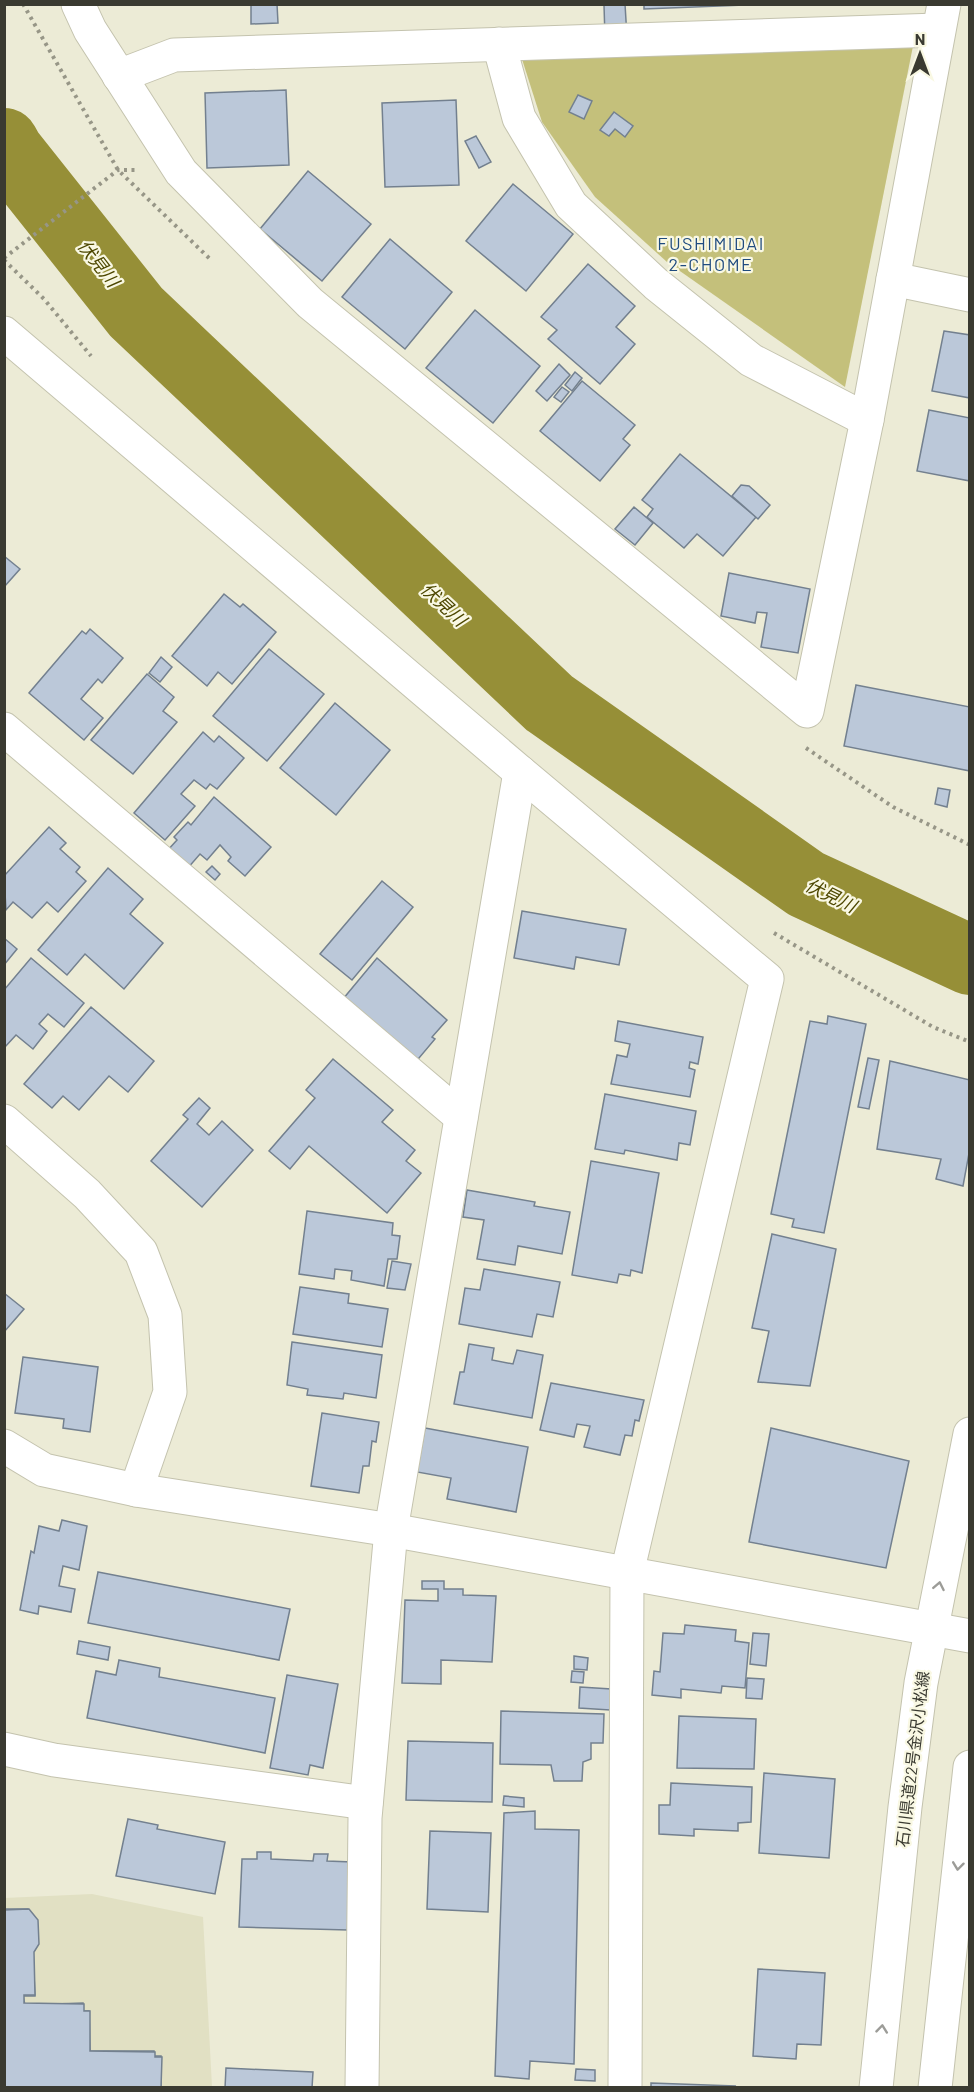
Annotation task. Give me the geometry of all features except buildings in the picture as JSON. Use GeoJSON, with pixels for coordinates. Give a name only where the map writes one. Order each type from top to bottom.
{"type":"FeatureCollection","features":[{"type":"Feature","properties":{"kind":"street"},"geometry":{"type":"LineString","coordinates":[[78,4],[90,30],[119,76],[181,172],[310,303],[807,711],[867,420],[941,17],[498,44],[174,55],[119,76]]}},
{"type":"Feature","properties":{"kind":"street"},"geometry":{"type":"LineString","coordinates":[[498,44],[519,118],[571,205],[656,284],[751,360],[867,420]]}},
{"type":"Feature","properties":{"kind":"street"},"geometry":{"type":"LineString","coordinates":[[893,279],[969,295]]}},
{"type":"Feature","properties":{"kind":"street"},"geometry":{"type":"LineString","coordinates":[[4,333],[767,979],[627,1573],[625,2088]]}},
{"type":"Feature","properties":{"kind":"street"},"geometry":{"type":"LineString","coordinates":[[4,729],[461,1118]]}},
{"type":"Feature","properties":{"kind":"street"},"geometry":{"type":"LineString","coordinates":[[362,2088],[366,1803],[391,1530],[520,772]]}},
{"type":"Feature","properties":{"kind":"street"},"geometry":{"type":"LineString","coordinates":[[4,1121],[87,1194],[141,1251],[165,1315],[170,1392],[136,1490]]}},
{"type":"Feature","properties":{"kind":"street","name":"石川県道22号金沢小松線"},"geometry":{"type":"LineString","coordinates":[[876,2088],[905,1807],[930,1628],[969,1434]]}},
{"type":"Feature","properties":{"kind":"street"},"geometry":{"type":"LineString","coordinates":[[4,1446],[45,1470],[136,1490],[391,1530],[969,1636]]}},
{"type":"Feature","properties":{"kind":"street"},"geometry":{"type":"LineString","coordinates":[[4,1749],[54,1760],[366,1803]]}},
{"type":"Feature","properties":{"kind":"street"},"geometry":{"type":"LineString","coordinates":[[935,2088],[969,1767]]}},
{"type":"Feature","properties":{"kind":"path"},"geometry":{"type":"LineString","coordinates":[[4,258],[118,170]]}},
{"type":"Feature","properties":{"kind":"shaded area"},"geometry":{"type":"Polygon","coordinates":[[[913,46],[845,387],[667,262],[595,197],[542,122],[521,56],[913,46]]]}},
{"type":"Feature","properties":{"kind":"shaded area"},"geometry":{"type":"Polygon","coordinates":[[[92,1894],[203,1917],[212,2087],[5,2087],[4,1898],[92,1894]]]}},
{"type":"Feature","properties":{"kind":"waterway","name":"伏見川"},"geometry":{"type":"LineString","coordinates":[[4,143],[136,312],[549,703],[806,884],[970,960]]}},
{"type":"Feature","properties":{"kind":"district","name":"FUSHIMIDAI 2-CHOME"},"geometry":{"type":"Point","coordinates":[711,253]}}]}
